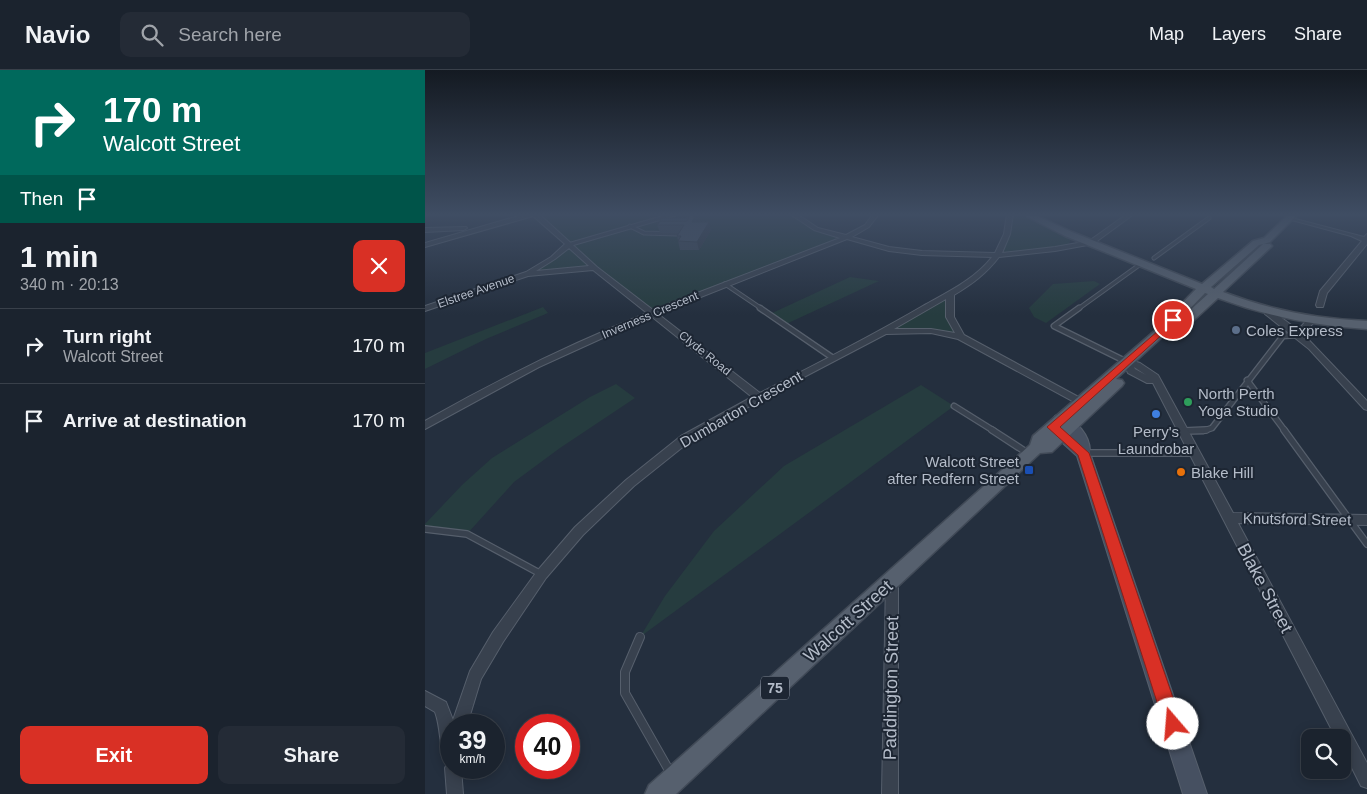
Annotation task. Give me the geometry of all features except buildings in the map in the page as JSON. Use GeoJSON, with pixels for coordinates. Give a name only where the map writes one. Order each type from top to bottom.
{"type":"FeatureCollection","features":[{"type":"Feature","properties":{"kind":"main road"},"geometry":{"type":"LineString","coordinates":[[1110,248],[1142,264],[1207,285]]}},
{"type":"Feature","properties":{"kind":"main road"},"geometry":{"type":"LineString","coordinates":[[1121,248],[1154,258],[1207,285],[1267,312],[1310,322],[1367,323]]}},
{"type":"Feature","properties":{"kind":"main road","name":"Walcott Street"},"geometry":{"type":"LineString","coordinates":[[658,794],[1034,450],[1047,448],[1081,402],[1132,366],[1161,332],[1207,285],[1250,248]]}},
{"type":"Feature","properties":{"kind":"main road","name":"Walcott Street"},"geometry":{"type":"LineString","coordinates":[[1061,427],[1220,291],[1266,248]]}},
{"type":"Feature","properties":{"kind":"main road"},"geometry":{"type":"LineString","coordinates":[[1220,291],[1278,307],[1367,323]]}},
{"type":"Feature","properties":{"kind":"street","name":"Elstree Avenue"},"geometry":{"type":"LineString","coordinates":[[425,309],[527,274],[553,258],[565,248]]}},
{"type":"Feature","properties":{"kind":"street","name":"Clyde Road"},"geometry":{"type":"LineString","coordinates":[[571,248],[759,397]]}},
{"type":"Feature","properties":{"kind":"street","name":"Inverness Crescent"},"geometry":{"type":"LineString","coordinates":[[425,425],[485,391],[552,357],[653,312],[819,248]]}},
{"type":"Feature","properties":{"kind":"street"},"geometry":{"type":"LineString","coordinates":[[884,248],[922,253],[997,255],[1060,248]]}},
{"type":"Feature","properties":{"kind":"street","name":"Dumbarton Crescent"},"geometry":{"type":"LineString","coordinates":[[463,714],[475,676],[498,637],[542,574],[579,531],[630,483],[685,439],[759,397],[884,332],[950,295],[976,278],[987,268],[1000,248]]}},
{"type":"Feature","properties":{"kind":"street"},"geometry":{"type":"LineString","coordinates":[[1320,305],[1323,293],[1360,248]]}},
{"type":"Feature","properties":{"kind":"street","name":"Elstree Avenue"},"geometry":{"type":"LineString","coordinates":[[527,274],[595,268]]}},
{"type":"Feature","properties":{"kind":"street"},"geometry":{"type":"LineString","coordinates":[[950,295],[950,317],[961,336]]}},
{"type":"Feature","properties":{"kind":"street"},"geometry":{"type":"LineString","coordinates":[[1267,312],[1300,336],[1367,407]]}},
{"type":"Feature","properties":{"kind":"street"},"geometry":{"type":"LineString","coordinates":[[1300,336],[1302,330],[1310,322]]}},
{"type":"Feature","properties":{"kind":"street"},"geometry":{"type":"LineString","coordinates":[[884,332],[931,332],[961,336],[1081,402]]}},
{"type":"Feature","properties":{"kind":"street","name":"Blake Street"},"geometry":{"type":"LineString","coordinates":[[1132,366],[1165,395],[1367,780]]}},
{"type":"Feature","properties":{"kind":"street"},"geometry":{"type":"LineString","coordinates":[[1061,427],[1083,453],[1195,794]]}},
{"type":"Feature","properties":{"kind":"street","name":"Knutsford Street"},"geometry":{"type":"LineString","coordinates":[[1228,518],[1367,520]]}},
{"type":"Feature","properties":{"kind":"street","name":"Paddington Street"},"geometry":{"type":"LineString","coordinates":[[890,794],[892,581]]}},
{"type":"Feature","properties":{"kind":"street"},"geometry":{"type":"LineString","coordinates":[[425,698],[441,707],[443,714]]}},
{"type":"Feature","properties":{"kind":"street"},"geometry":{"type":"LineString","coordinates":[[454,779],[455,794]]}},
{"type":"Feature","properties":{"kind":"lane"},"geometry":{"type":"LineString","coordinates":[[1154,258],[1168,248]]}},
{"type":"Feature","properties":{"kind":"lane"},"geometry":{"type":"LineString","coordinates":[[1132,366],[1054,326],[1142,264]]}},
{"type":"Feature","properties":{"kind":"lane"},"geometry":{"type":"LineString","coordinates":[[725,284],[833,358]]}},
{"type":"Feature","properties":{"kind":"lane"},"geometry":{"type":"LineString","coordinates":[[1183,431],[1203,431],[1212,428],[1247,380],[1283,336],[1300,336]]}},
{"type":"Feature","properties":{"kind":"lane"},"geometry":{"type":"LineString","coordinates":[[1247,380],[1367,544]]}},
{"type":"Feature","properties":{"kind":"lane"},"geometry":{"type":"LineString","coordinates":[[954,406],[1034,450]]}},
{"type":"Feature","properties":{"kind":"lane"},"geometry":{"type":"LineString","coordinates":[[1083,453],[1195,453]]}},
{"type":"Feature","properties":{"kind":"lane"},"geometry":{"type":"LineString","coordinates":[[425,529],[467,534],[542,574]]}},
{"type":"Feature","properties":{"kind":"lane"},"geometry":{"type":"LineString","coordinates":[[641,637],[633,650],[622,684],[625,693],[674,779]]}},
{"type":"Feature","properties":{"kind":"green space"},"geometry":{"type":"Polygon","coordinates":[[[565,248],[820,248],[653,312],[595,268],[527,274],[553,258],[565,248]]]}},
{"type":"Feature","properties":{"kind":"green space"},"geometry":{"type":"Polygon","coordinates":[[[1000,248],[1060,248],[997,255],[1000,248]]]}},
{"type":"Feature","properties":{"kind":"green space"},"geometry":{"type":"Polygon","coordinates":[[[850,277],[879,281],[784,325],[770,314],[850,277]]]}},
{"type":"Feature","properties":{"kind":"green space"},"geometry":{"type":"Polygon","coordinates":[[[1094,281],[1100,284],[1046,323],[1034,317],[1029,308],[1053,284],[1094,281]]]}},
{"type":"Feature","properties":{"kind":"green space"},"geometry":{"type":"Polygon","coordinates":[[[950,295],[950,317],[961,337],[931,331],[884,332],[950,295]]]}},
{"type":"Feature","properties":{"kind":"green space"},"geometry":{"type":"Polygon","coordinates":[[[543,307],[548,313],[486,339],[425,369],[425,353],[543,307]]]}},
{"type":"Feature","properties":{"kind":"green space"},"geometry":{"type":"Polygon","coordinates":[[[616,384],[635,398],[560,448],[514,482],[467,534],[425,529],[425,524],[462,485],[492,458],[590,397],[616,384]]]}},
{"type":"Feature","properties":{"kind":"green space"},"geometry":{"type":"Polygon","coordinates":[[[921,385],[954,406],[640,637],[665,596],[714,531],[784,466],[921,385]]]}},
{"type":"Feature","properties":{"kind":"place","name":"Coles Express"},"geometry":{"type":"Point","coordinates":[1236,330]}},
{"type":"Feature","properties":{"kind":"place","name":"North Perth Yoga Studio"},"geometry":{"type":"Point","coordinates":[1188,402]}},
{"type":"Feature","properties":{"kind":"place","name":"Perry's Laundrobar"},"geometry":{"type":"Point","coordinates":[1156,414]}},
{"type":"Feature","properties":{"kind":"place","name":"Walcott Street after Redfern Street"},"geometry":{"type":"Point","coordinates":[1029,470]}},
{"type":"Feature","properties":{"kind":"place","name":"Blake Hill"},"geometry":{"type":"Point","coordinates":[1181,472]}},
{"type":"Feature","properties":{"kind":"route"},"geometry":{"type":"LineString","coordinates":[[1173,320],[1052,427],[1083,453],[1173,724]]}}]}
